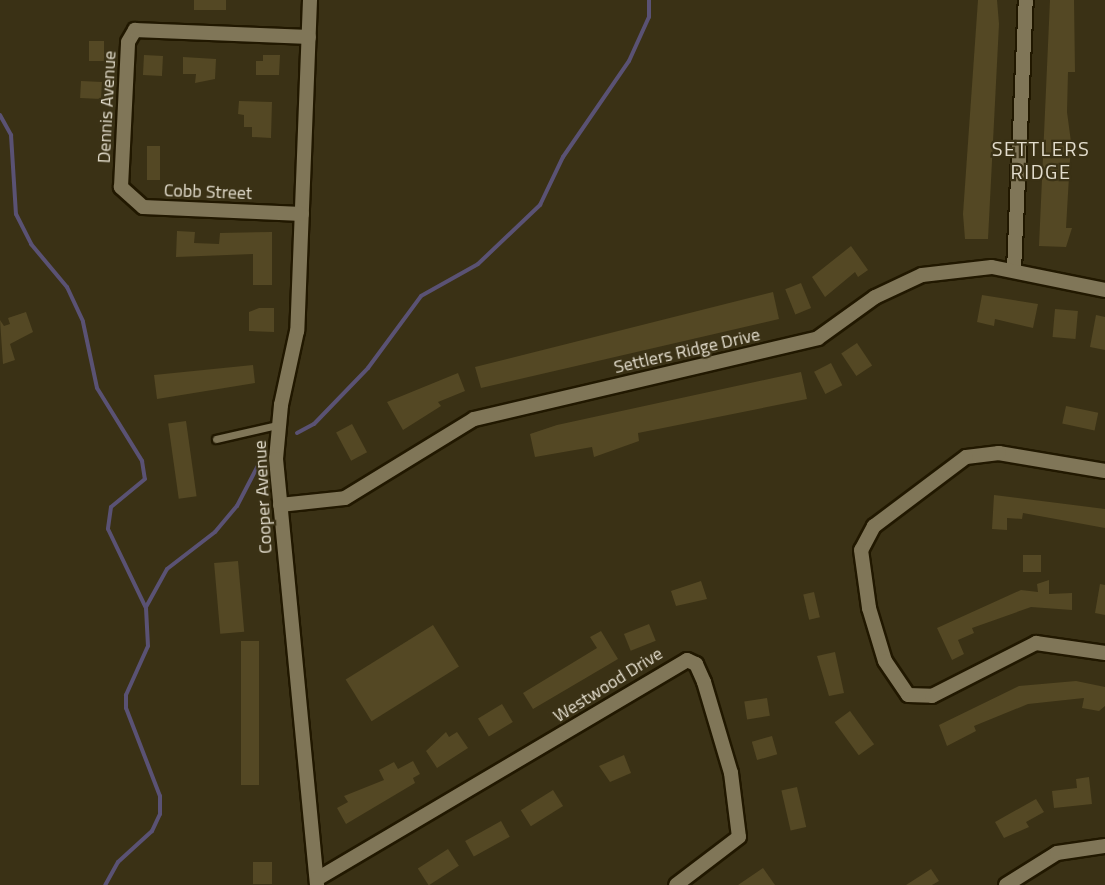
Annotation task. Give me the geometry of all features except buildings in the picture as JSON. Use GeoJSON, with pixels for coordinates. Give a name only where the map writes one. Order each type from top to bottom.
{"type":"FeatureCollection","features":[{"type":"Feature","properties":{"kind":"street","name":"Cooper Avenue"},"geometry":{"type":"LineString","coordinates":[[310,0],[297,331],[277,425],[280,506],[317,882]]}},
{"type":"Feature","properties":{"kind":"street"},"geometry":{"type":"LineString","coordinates":[[1014,270],[1026,0]]}},
{"type":"Feature","properties":{"kind":"street","name":"Dennis Avenue"},"geometry":{"type":"LineString","coordinates":[[121,187],[128,42],[135,30],[309,37]]}},
{"type":"Feature","properties":{"kind":"street","name":"Cobb Street"},"geometry":{"type":"LineString","coordinates":[[121,187],[143,207],[302,214]]}},
{"type":"Feature","properties":{"kind":"street","name":"Settlers Ridge Drive"},"geometry":{"type":"LineString","coordinates":[[280,506],[345,498],[474,419],[818,338],[875,297],[922,275],[965,267],[1014,270],[1105,290]]}},
{"type":"Feature","properties":{"kind":"street"},"geometry":{"type":"LineString","coordinates":[[1105,471],[999,453],[966,457],[874,526],[861,550],[869,609],[885,661],[908,695],[932,696],[1036,643],[1105,653]]}},
{"type":"Feature","properties":{"kind":"street","name":"Westwood Drive"},"geometry":{"type":"LineString","coordinates":[[317,882],[687,660],[696,664],[731,773],[739,837],[676,885]]}},
{"type":"Feature","properties":{"kind":"street"},"geometry":{"type":"LineString","coordinates":[[1006,885],[1057,853],[1105,846]]}},
{"type":"Feature","properties":{"kind":"lane"},"geometry":{"type":"LineString","coordinates":[[216,439],[277,425]]}},
{"type":"Feature","properties":{"kind":"waterway"},"geometry":{"type":"LineString","coordinates":[[297,433],[314,424],[368,368],[421,296],[478,264],[540,205],[563,157],[629,61],[649,17],[649,0]]}},
{"type":"Feature","properties":{"kind":"waterway"},"geometry":{"type":"LineString","coordinates":[[0,115],[11,135],[16,214],[31,244],[67,287],[83,322],[97,388],[142,461],[145,479],[111,507],[108,529],[146,608],[148,646],[126,695],[126,708],[160,796],[160,814],[152,831],[118,862],[105,885]]}},
{"type":"Feature","properties":{"kind":"waterway"},"geometry":{"type":"LineString","coordinates":[[146,607],[167,569],[215,532],[237,506],[266,450]]}},
{"type":"Feature","properties":{"kind":"district","name":"SETTLERS RIDGE"},"geometry":{"type":"Point","coordinates":[1041,160]}}]}
